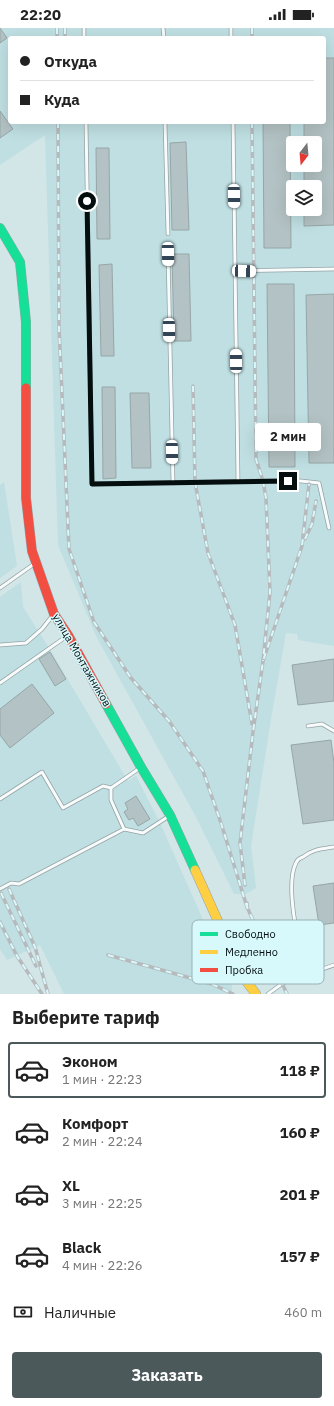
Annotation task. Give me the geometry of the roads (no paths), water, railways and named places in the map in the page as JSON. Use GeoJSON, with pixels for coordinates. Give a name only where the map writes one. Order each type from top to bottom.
{"type":"FeatureCollection","features":[{"type":"Feature","properties":{"kind":"street","name":"улица Монтажников"},"geometry":{"type":"LineString","coordinates":[[0,228],[20,262],[26,322],[26,498],[32,551],[54,614],[68,634],[141,767],[170,815],[218,920]]}},
{"type":"Feature","properties":{"kind":"street","name":"улица Монтажников"},"geometry":{"type":"LineString","coordinates":[[249,984],[256,994]]}},
{"type":"Feature","properties":{"kind":"lane"},"geometry":{"type":"LineString","coordinates":[[86,124],[92,484],[238,481],[301,481],[319,483],[329,528]]}},
{"type":"Feature","properties":{"kind":"lane"},"geometry":{"type":"LineString","coordinates":[[166,124],[168,234]]}},
{"type":"Feature","properties":{"kind":"lane"},"geometry":{"type":"LineString","coordinates":[[233,124],[238,481]]}},
{"type":"Feature","properties":{"kind":"lane"},"geometry":{"type":"LineString","coordinates":[[168,254],[173,483]]}},
{"type":"Feature","properties":{"kind":"lane"},"geometry":{"type":"LineString","coordinates":[[235,271],[334,269]]}},
{"type":"Feature","properties":{"kind":"lane"},"geometry":{"type":"LineString","coordinates":[[0,588],[37,562]]}},
{"type":"Feature","properties":{"kind":"lane"},"geometry":{"type":"LineString","coordinates":[[0,645],[26,643],[42,629],[54,614]]}},
{"type":"Feature","properties":{"kind":"lane"},"geometry":{"type":"LineString","coordinates":[[0,683],[68,634]]}},
{"type":"Feature","properties":{"kind":"lane"},"geometry":{"type":"LineString","coordinates":[[308,726],[322,724],[334,731]]}},
{"type":"Feature","properties":{"kind":"lane"},"geometry":{"type":"LineString","coordinates":[[0,799],[42,772],[64,808],[103,786],[111,788],[141,767]]}},
{"type":"Feature","properties":{"kind":"lane"},"geometry":{"type":"LineString","coordinates":[[111,788],[111,800],[124,829]]}},
{"type":"Feature","properties":{"kind":"lane"},"geometry":{"type":"LineString","coordinates":[[0,889],[11,883],[19,884],[124,829],[143,834],[170,815]]}},
{"type":"Feature","properties":{"kind":"lane"},"geometry":{"type":"LineString","coordinates":[[295,920],[292,879],[296,862],[311,850],[334,847]]}},
{"type":"Feature","properties":{"kind":"lane"},"geometry":{"type":"LineString","coordinates":[[324,969],[334,965]]}},
{"type":"Feature","properties":{"kind":"lane"},"geometry":{"type":"LineString","coordinates":[[268,994],[282,984]]}},
{"type":"Feature","properties":{"kind":"railway"},"geometry":{"type":"LineString","coordinates":[[57,28],[57,36]]}},
{"type":"Feature","properties":{"kind":"railway"},"geometry":{"type":"LineString","coordinates":[[65,28],[65,36]]}},
{"type":"Feature","properties":{"kind":"railway"},"geometry":{"type":"LineString","coordinates":[[252,28],[252,36]]}},
{"type":"Feature","properties":{"kind":"railway"},"geometry":{"type":"LineString","coordinates":[[58,124],[59,327],[69,549],[94,622],[131,678],[169,721],[203,771],[247,907]]}},
{"type":"Feature","properties":{"kind":"railway"},"geometry":{"type":"LineString","coordinates":[[252,124],[256,459],[263,481],[266,498],[270,592],[263,661]]}},
{"type":"Feature","properties":{"kind":"railway"},"geometry":{"type":"LineString","coordinates":[[193,386],[195,482],[208,553],[235,625],[252,724]]}},
{"type":"Feature","properties":{"kind":"railway"},"geometry":{"type":"LineString","coordinates":[[245,885],[240,843],[263,661],[302,546],[309,484]]}},
{"type":"Feature","properties":{"kind":"railway"},"geometry":{"type":"LineString","coordinates":[[305,539],[312,524],[316,501]]}},
{"type":"Feature","properties":{"kind":"railway"},"geometry":{"type":"LineString","coordinates":[[9,889],[35,947],[48,994]]}},
{"type":"Feature","properties":{"kind":"railway"},"geometry":{"type":"LineString","coordinates":[[1,893],[36,966]]}},
{"type":"Feature","properties":{"kind":"railway"},"geometry":{"type":"LineString","coordinates":[[247,903],[247,907],[253,920]]}},
{"type":"Feature","properties":{"kind":"railway"},"geometry":{"type":"LineString","coordinates":[[0,922],[17,956],[42,994]]}},
{"type":"Feature","properties":{"kind":"railway"},"geometry":{"type":"LineString","coordinates":[[108,955],[192,978]]}},
{"type":"Feature","properties":{"kind":"railway"},"geometry":{"type":"LineString","coordinates":[[212,984],[233,994]]}},
{"type":"Feature","properties":{"kind":"railway"},"geometry":{"type":"LineString","coordinates":[[282,984],[287,994]]}}]}
